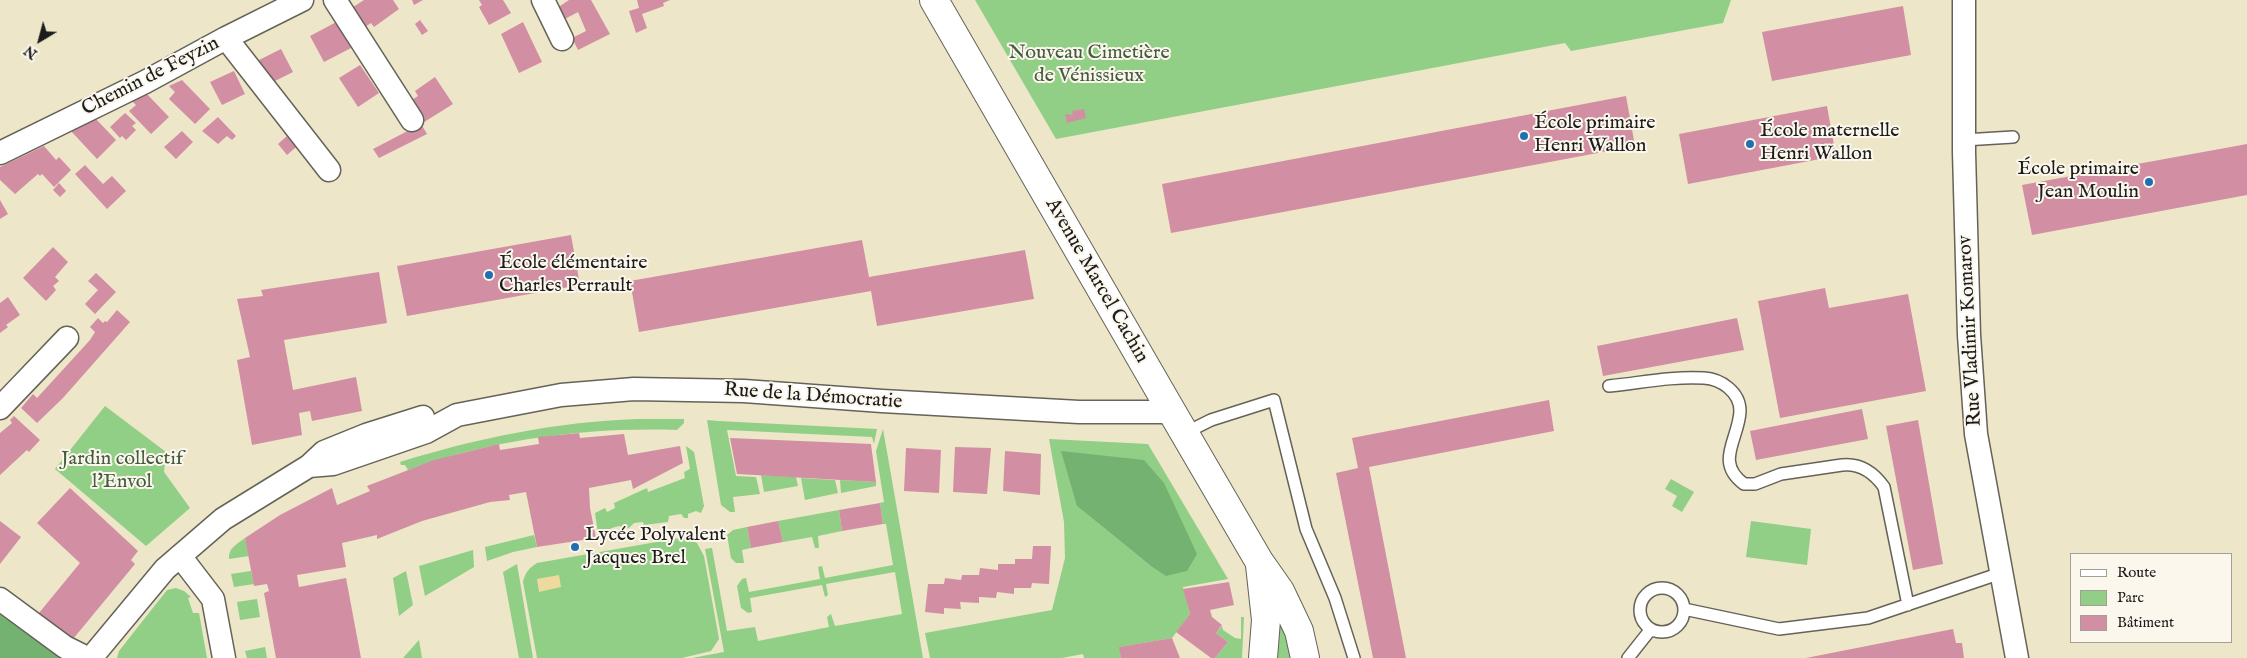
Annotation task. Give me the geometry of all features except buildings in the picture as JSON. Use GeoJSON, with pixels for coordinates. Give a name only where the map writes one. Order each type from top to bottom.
{"type":"FeatureCollection","features":[{"type":"Feature","properties":{"kind":"street","name":"Chemin de Feyzin"},"geometry":{"type":"LineString","coordinates":[[0,153],[145,82],[226,38],[302,0]]}},
{"type":"Feature","properties":{"kind":"street"},"geometry":{"type":"LineString","coordinates":[[335,0],[412,120]]}},
{"type":"Feature","properties":{"kind":"street"},"geometry":{"type":"LineString","coordinates":[[543,0],[562,39]]}},
{"type":"Feature","properties":{"kind":"street","name":"Avenue Marcel Cachin"},"geometry":{"type":"LineString","coordinates":[[934,0],[1259,561],[1284,599],[1299,631],[1305,658]]}},
{"type":"Feature","properties":{"kind":"street","name":"Rue Vladimir Komarov"},"geometry":{"type":"LineString","coordinates":[[1964,0],[1964,140],[1970,335],[1976,434],[2017,658]]}},
{"type":"Feature","properties":{"kind":"street"},"geometry":{"type":"LineString","coordinates":[[226,38],[329,170]]}},
{"type":"Feature","properties":{"kind":"street"},"geometry":{"type":"LineString","coordinates":[[0,408],[67,338]]}},
{"type":"Feature","properties":{"kind":"street","name":"Rue de la Démocratie"},"geometry":{"type":"LineString","coordinates":[[91,658],[165,569],[223,519],[309,466],[333,464],[392,444],[426,432],[456,415],[561,395],[634,389],[744,391],[882,402],[1079,412],[1179,423]]}},
{"type":"Feature","properties":{"kind":"street"},"geometry":{"type":"LineString","coordinates":[[180,556],[213,599],[224,658]]}},
{"type":"Feature","properties":{"kind":"street","name":"Avenue Marcel Cachin"},"geometry":{"type":"LineString","coordinates":[[1259,561],[1266,620],[1263,658]]}},
{"type":"Feature","properties":{"kind":"street"},"geometry":{"type":"LineString","coordinates":[[0,598],[65,647],[87,658]]}},
{"type":"Feature","properties":{"kind":"lane"},"geometry":{"type":"LineString","coordinates":[[1964,140],[2013,137]]}},
{"type":"Feature","properties":{"kind":"lane"},"geometry":{"type":"LineString","coordinates":[[1609,386],[1705,378],[1721,382],[1734,394],[1740,410],[1732,442],[1730,465],[1732,472],[1744,484],[1755,484],[1782,474],[1852,464],[1870,473],[1884,487],[1908,605]]}},
{"type":"Feature","properties":{"kind":"lane"},"geometry":{"type":"LineString","coordinates":[[1179,423],[1211,420],[1274,400],[1306,529],[1335,598],[1354,658]]}},
{"type":"Feature","properties":{"kind":"lane"},"geometry":{"type":"LineString","coordinates":[[1684,609],[1779,629],[1868,618],[2000,573]]}},
{"type":"Feature","properties":{"kind":"lane"},"geometry":{"type":"LineString","coordinates":[[1668,589],[1674,592],[1683,602],[1684,609],[1681,622],[1677,627],[1664,632],[1651,629],[1642,619],[1641,605],[1644,599],[1654,590],[1668,589]]}},
{"type":"Feature","properties":{"kind":"lane"},"geometry":{"type":"LineString","coordinates":[[1628,658],[1651,629]]}},
{"type":"Feature","properties":{"kind":"green space","name":"Nouveau Cimetière de Vénissieux"},"geometry":{"type":"Polygon","coordinates":[[[975,0],[1731,0],[1723,23],[1571,51],[1565,43],[1056,139],[975,0]]]}},
{"type":"Feature","properties":{"kind":"green space","name":"Jardin collectif l'Envol"},"geometry":{"type":"Polygon","coordinates":[[[105,406],[166,452],[164,472],[190,508],[146,546],[55,469],[105,406]]]}},
{"type":"Feature","properties":{"kind":"green space"},"geometry":{"type":"Polygon","coordinates":[[[637,419],[684,419],[684,423],[677,430],[609,431],[541,437],[474,450],[408,470],[400,462],[429,453],[517,433],[577,424],[637,419]]]}},
{"type":"Feature","properties":{"kind":"green space"},"geometry":{"type":"Polygon","coordinates":[[[707,420],[877,429],[874,444],[872,437],[727,430],[736,476],[756,477],[760,494],[733,497],[735,512],[730,512],[721,505],[707,420]]]}},
{"type":"Feature","properties":{"kind":"green space"},"geometry":{"type":"Polygon","coordinates":[[[883,429],[923,658],[692,658],[724,652],[705,549],[712,548],[727,631],[755,627],[758,641],[829,627],[827,617],[831,614],[835,626],[902,614],[895,572],[826,584],[828,595],[825,597],[822,585],[750,598],[752,612],[748,613],[741,608],[737,586],[742,579],[746,578],[749,592],[820,579],[818,567],[822,566],[825,578],[893,565],[886,524],[883,524],[880,503],[884,502],[876,451],[883,429]]]}},
{"type":"Feature","properties":{"kind":"green space"},"geometry":{"type":"Polygon","coordinates":[[[1049,439],[1148,444],[1228,579],[1183,587],[1190,614],[1172,638],[1120,647],[1121,658],[1084,658],[1083,654],[1062,658],[930,658],[925,633],[1052,610],[1065,558],[1064,522],[1049,439]],[[1077,506],[1152,567],[1167,576],[1077,506]]]}},
{"type":"Feature","properties":{"kind":"green space"},"geometry":{"type":"Polygon","coordinates":[[[686,446],[694,452],[704,506],[701,513],[696,511],[688,514],[688,518],[684,518],[681,514],[669,516],[668,522],[644,525],[643,522],[634,523],[629,528],[624,529],[620,526],[598,534],[595,513],[605,508],[607,512],[615,508],[614,503],[647,488],[648,492],[685,478],[684,472],[690,469],[686,446]]]}},
{"type":"Feature","properties":{"kind":"green space"},"geometry":{"type":"Polygon","coordinates":[[[1061,451],[1144,460],[1164,483],[1197,554],[1187,571],[1166,576],[1152,567],[1077,506],[1061,451]]]}},
{"type":"Feature","properties":{"kind":"green space"},"geometry":{"type":"Polygon","coordinates":[[[761,475],[796,477],[798,486],[764,492],[761,475]]]}},
{"type":"Feature","properties":{"kind":"green space"},"geometry":{"type":"Polygon","coordinates":[[[801,478],[835,480],[838,493],[805,500],[801,478]]]}},
{"type":"Feature","properties":{"kind":"green space"},"geometry":{"type":"Polygon","coordinates":[[[1671,479],[1694,492],[1682,512],[1672,506],[1677,496],[1665,489],[1671,479]]]}},
{"type":"Feature","properties":{"kind":"green space"},"geometry":{"type":"Polygon","coordinates":[[[840,480],[876,482],[876,486],[841,493],[840,480]]]}},
{"type":"Feature","properties":{"kind":"green space"},"geometry":{"type":"Polygon","coordinates":[[[839,510],[842,531],[818,536],[819,548],[815,548],[812,537],[783,542],[778,521],[839,510]]]}},
{"type":"Feature","properties":{"kind":"green space"},"geometry":{"type":"Polygon","coordinates":[[[1751,521],[1811,529],[1807,565],[1746,557],[1751,521]]]}},
{"type":"Feature","properties":{"kind":"green space"},"geometry":{"type":"Polygon","coordinates":[[[747,527],[751,548],[742,550],[744,563],[736,563],[731,558],[727,535],[733,530],[747,527]]]}},
{"type":"Feature","properties":{"kind":"green space"},"geometry":{"type":"Polygon","coordinates":[[[534,535],[537,547],[513,552],[487,561],[485,547],[534,535]]]}},
{"type":"Feature","properties":{"kind":"green space"},"geometry":{"type":"Polygon","coordinates":[[[685,537],[697,543],[704,556],[719,639],[711,651],[682,658],[537,658],[523,582],[526,573],[532,567],[537,563],[685,537]]]}},
{"type":"Feature","properties":{"kind":"green space"},"geometry":{"type":"Polygon","coordinates":[[[245,538],[249,556],[229,559],[232,549],[245,538]]]}},
{"type":"Feature","properties":{"kind":"green space"},"geometry":{"type":"Polygon","coordinates":[[[473,550],[474,567],[425,596],[419,566],[473,550]]]}},
{"type":"Feature","properties":{"kind":"green space"},"geometry":{"type":"Polygon","coordinates":[[[517,564],[533,658],[519,658],[503,572],[517,564]]]}},
{"type":"Feature","properties":{"kind":"green space"},"geometry":{"type":"Polygon","coordinates":[[[251,571],[254,584],[234,587],[231,574],[251,571]]]}},
{"type":"Feature","properties":{"kind":"green space"},"geometry":{"type":"Polygon","coordinates":[[[406,571],[413,605],[399,616],[393,578],[406,571]]]}},
{"type":"Feature","properties":{"kind":"green space"},"geometry":{"type":"Polygon","coordinates":[[[176,588],[184,591],[191,597],[188,598],[193,613],[199,613],[207,658],[117,658],[119,651],[167,590],[176,588]]]}},
{"type":"Feature","properties":{"kind":"green space"},"geometry":{"type":"Polygon","coordinates":[[[257,599],[260,617],[240,620],[237,602],[257,599]]]}},
{"type":"Feature","properties":{"kind":"green space"},"geometry":{"type":"Polygon","coordinates":[[[0,610],[63,658],[0,658],[0,610]]]}},
{"type":"Feature","properties":{"kind":"green space"},"geometry":{"type":"Polygon","coordinates":[[[1277,614],[1298,658],[1273,658],[1277,614]]]}},
{"type":"Feature","properties":{"kind":"green space"},"geometry":{"type":"Polygon","coordinates":[[[1241,617],[1244,617],[1242,658],[1215,658],[1228,642],[1216,633],[1222,626],[1223,630],[1235,638],[1241,639],[1241,617]]]}},
{"type":"Feature","properties":{"kind":"green space"},"geometry":{"type":"Polygon","coordinates":[[[419,640],[422,658],[403,658],[419,640]]]}},
{"type":"Feature","properties":{"kind":"green space"},"geometry":{"type":"Polygon","coordinates":[[[265,647],[267,658],[247,658],[245,651],[265,647]]]}},
{"type":"Feature","properties":{"kind":"sand"},"geometry":{"type":"Polygon","coordinates":[[[559,575],[561,587],[539,592],[537,579],[559,575]]]}},
{"type":"Feature","properties":{"kind":"place","name":"École primaire Henri Wallon"},"geometry":{"type":"Point","coordinates":[1524,136]}},
{"type":"Feature","properties":{"kind":"place","name":"École maternelle Henri Wallon"},"geometry":{"type":"Point","coordinates":[1750,144]}},
{"type":"Feature","properties":{"kind":"place","name":"École primaire Jean Moulin"},"geometry":{"type":"Point","coordinates":[2149,182]}},
{"type":"Feature","properties":{"kind":"place","name":"École élémentaire Charles Perrault"},"geometry":{"type":"Point","coordinates":[489,275]}},
{"type":"Feature","properties":{"kind":"place","name":"Lycée Polyvalent Jacques Brel"},"geometry":{"type":"Point","coordinates":[575,547]}}]}
